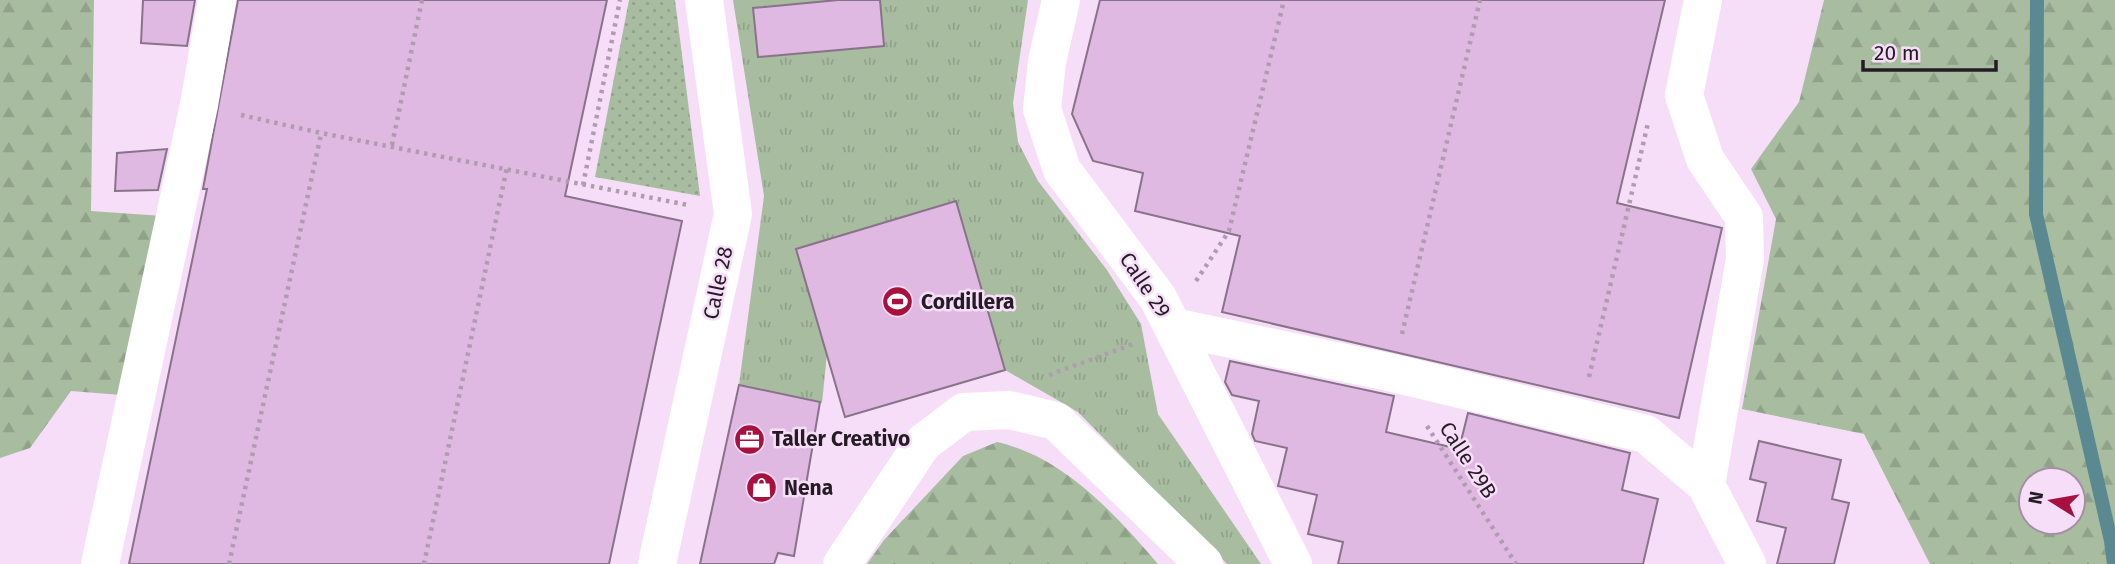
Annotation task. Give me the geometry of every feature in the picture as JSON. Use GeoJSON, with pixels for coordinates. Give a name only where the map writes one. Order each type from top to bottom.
{"type":"FeatureCollection","features":[{"type":"Feature","properties":{"kind":"street"},"geometry":{"type":"LineString","coordinates":[[100,564],[199,105],[217,0]]}},
{"type":"Feature","properties":{"kind":"street","name":"Calle 28"},"geometry":{"type":"LineString","coordinates":[[657,564],[733,214],[704,0]]}},
{"type":"Feature","properties":{"kind":"street","name":"Calle 29"},"geometry":{"type":"LineString","coordinates":[[1061,0],[1047,62],[1042,108],[1062,170],[1166,312],[1293,564]]}},
{"type":"Feature","properties":{"kind":"street"},"geometry":{"type":"LineString","coordinates":[[1703,0],[1684,95],[1705,159],[1744,217],[1745,259],[1706,485]]}},
{"type":"Feature","properties":{"kind":"street"},"geometry":{"type":"LineString","coordinates":[[1166,312],[1393,373],[1646,434],[1706,485],[1747,564]]}},
{"type":"Feature","properties":{"kind":"street"},"geometry":{"type":"LineString","coordinates":[[842,564],[923,443],[964,412],[1009,410],[1056,421],[1204,564]]}},
{"type":"Feature","properties":{"kind":"path"},"geometry":{"type":"LineString","coordinates":[[391,145],[422,0]]}},
{"type":"Feature","properties":{"kind":"path"},"geometry":{"type":"LineString","coordinates":[[583,185],[620,0]]}},
{"type":"Feature","properties":{"kind":"path"},"geometry":{"type":"LineString","coordinates":[[1009,410],[1033,386],[1057,370],[1166,312],[1192,287],[1229,231],[1284,0]]}},
{"type":"Feature","properties":{"kind":"path"},"geometry":{"type":"LineString","coordinates":[[1393,373],[1480,0]]}},
{"type":"Feature","properties":{"kind":"path"},"geometry":{"type":"LineString","coordinates":[[199,105],[321,134],[507,167],[583,185],[733,214]]}},
{"type":"Feature","properties":{"kind":"path"},"geometry":{"type":"LineString","coordinates":[[1580,416],[1649,121]]}},
{"type":"Feature","properties":{"kind":"path"},"geometry":{"type":"LineString","coordinates":[[229,564],[321,134]]}},
{"type":"Feature","properties":{"kind":"path"},"geometry":{"type":"LineString","coordinates":[[424,564],[507,167]]}},
{"type":"Feature","properties":{"kind":"path","name":"Calle 29B"},"geometry":{"type":"LineString","coordinates":[[1393,373],[1516,564]]}},
{"type":"Feature","properties":{"kind":"green space"},"geometry":{"type":"Polygon","coordinates":[[[0,0],[94,0],[91,211],[163,216],[121,395],[71,391],[30,448],[0,458],[0,0]]]}},
{"type":"Feature","properties":{"kind":"green space"},"geometry":{"type":"Polygon","coordinates":[[[629,0],[675,0],[700,196],[595,177],[629,0]]]}},
{"type":"Feature","properties":{"kind":"green space"},"geometry":{"type":"Polygon","coordinates":[[[733,0],[1028,0],[1013,103],[1018,142],[1038,181],[1107,270],[1141,324],[1158,414],[1261,564],[1227,564],[1078,412],[1005,370],[956,201],[796,249],[827,354],[822,403],[739,385],[764,196],[733,0]]]}},
{"type":"Feature","properties":{"kind":"green space"},"geometry":{"type":"Polygon","coordinates":[[[1824,0],[2115,0],[2115,564],[1930,564],[1864,434],[1742,409],[1776,219],[1751,169],[1799,102],[1824,0]]]}},
{"type":"Feature","properties":{"kind":"green space"},"geometry":{"type":"Polygon","coordinates":[[[997,442],[1021,449],[1066,474],[1106,507],[1158,564],[867,564],[884,540],[963,456],[997,442]]]}},
{"type":"Feature","properties":{"kind":"building"},"geometry":{"type":"Polygon","coordinates":[[[143,0],[195,0],[187,46],[141,43],[143,0]]]}},
{"type":"Feature","properties":{"kind":"building"},"geometry":{"type":"Polygon","coordinates":[[[238,0],[607,0],[565,196],[682,221],[609,564],[129,564],[207,189],[203,189],[238,0]]]}},
{"type":"Feature","properties":{"kind":"building"},"geometry":{"type":"Polygon","coordinates":[[[838,0],[880,0],[884,46],[758,57],[753,8],[838,0]]]}},
{"type":"Feature","properties":{"kind":"building"},"geometry":{"type":"Polygon","coordinates":[[[1100,0],[1665,0],[1617,203],[1722,228],[1679,418],[1222,312],[1240,236],[1135,211],[1143,173],[1093,161],[1072,114],[1100,0]]]}},
{"type":"Feature","properties":{"kind":"building"},"geometry":{"type":"Polygon","coordinates":[[[167,149],[158,190],[115,191],[117,153],[167,149]]]}},
{"type":"Feature","properties":{"kind":"building","name":"Cordillera"},"geometry":{"type":"Polygon","coordinates":[[[956,201],[1005,370],[845,417],[796,249],[956,201]]]}},
{"type":"Feature","properties":{"kind":"building"},"geometry":{"type":"Polygon","coordinates":[[[1230,361],[1394,396],[1386,432],[1459,449],[1468,413],[1630,453],[1622,490],[1658,499],[1643,564],[1338,564],[1343,542],[1308,534],[1317,495],[1278,486],[1287,448],[1255,441],[1252,434],[1259,401],[1232,395],[1225,382],[1230,361]]]}},
{"type":"Feature","properties":{"kind":"building"},"geometry":{"type":"Polygon","coordinates":[[[739,385],[820,402],[794,556],[778,553],[774,564],[700,564],[739,385]]]}},
{"type":"Feature","properties":{"kind":"building"},"geometry":{"type":"Polygon","coordinates":[[[1759,441],[1841,460],[1832,499],[1849,503],[1834,564],[1777,564],[1786,528],[1757,521],[1766,483],[1750,479],[1759,441]]]}},
{"type":"Feature","properties":{"kind":"waterway"},"geometry":{"type":"LineString","coordinates":[[2037,0],[2036,214],[2114,564]]}},
{"type":"Feature","properties":{"kind":"place","name":"Cordillera"},"geometry":{"type":"Point","coordinates":[898,302]}},
{"type":"Feature","properties":{"kind":"place","name":"Taller Creativo"},"geometry":{"type":"Point","coordinates":[749,439]}},
{"type":"Feature","properties":{"kind":"place","name":"Nena"},"geometry":{"type":"Point","coordinates":[761,488]}}]}
